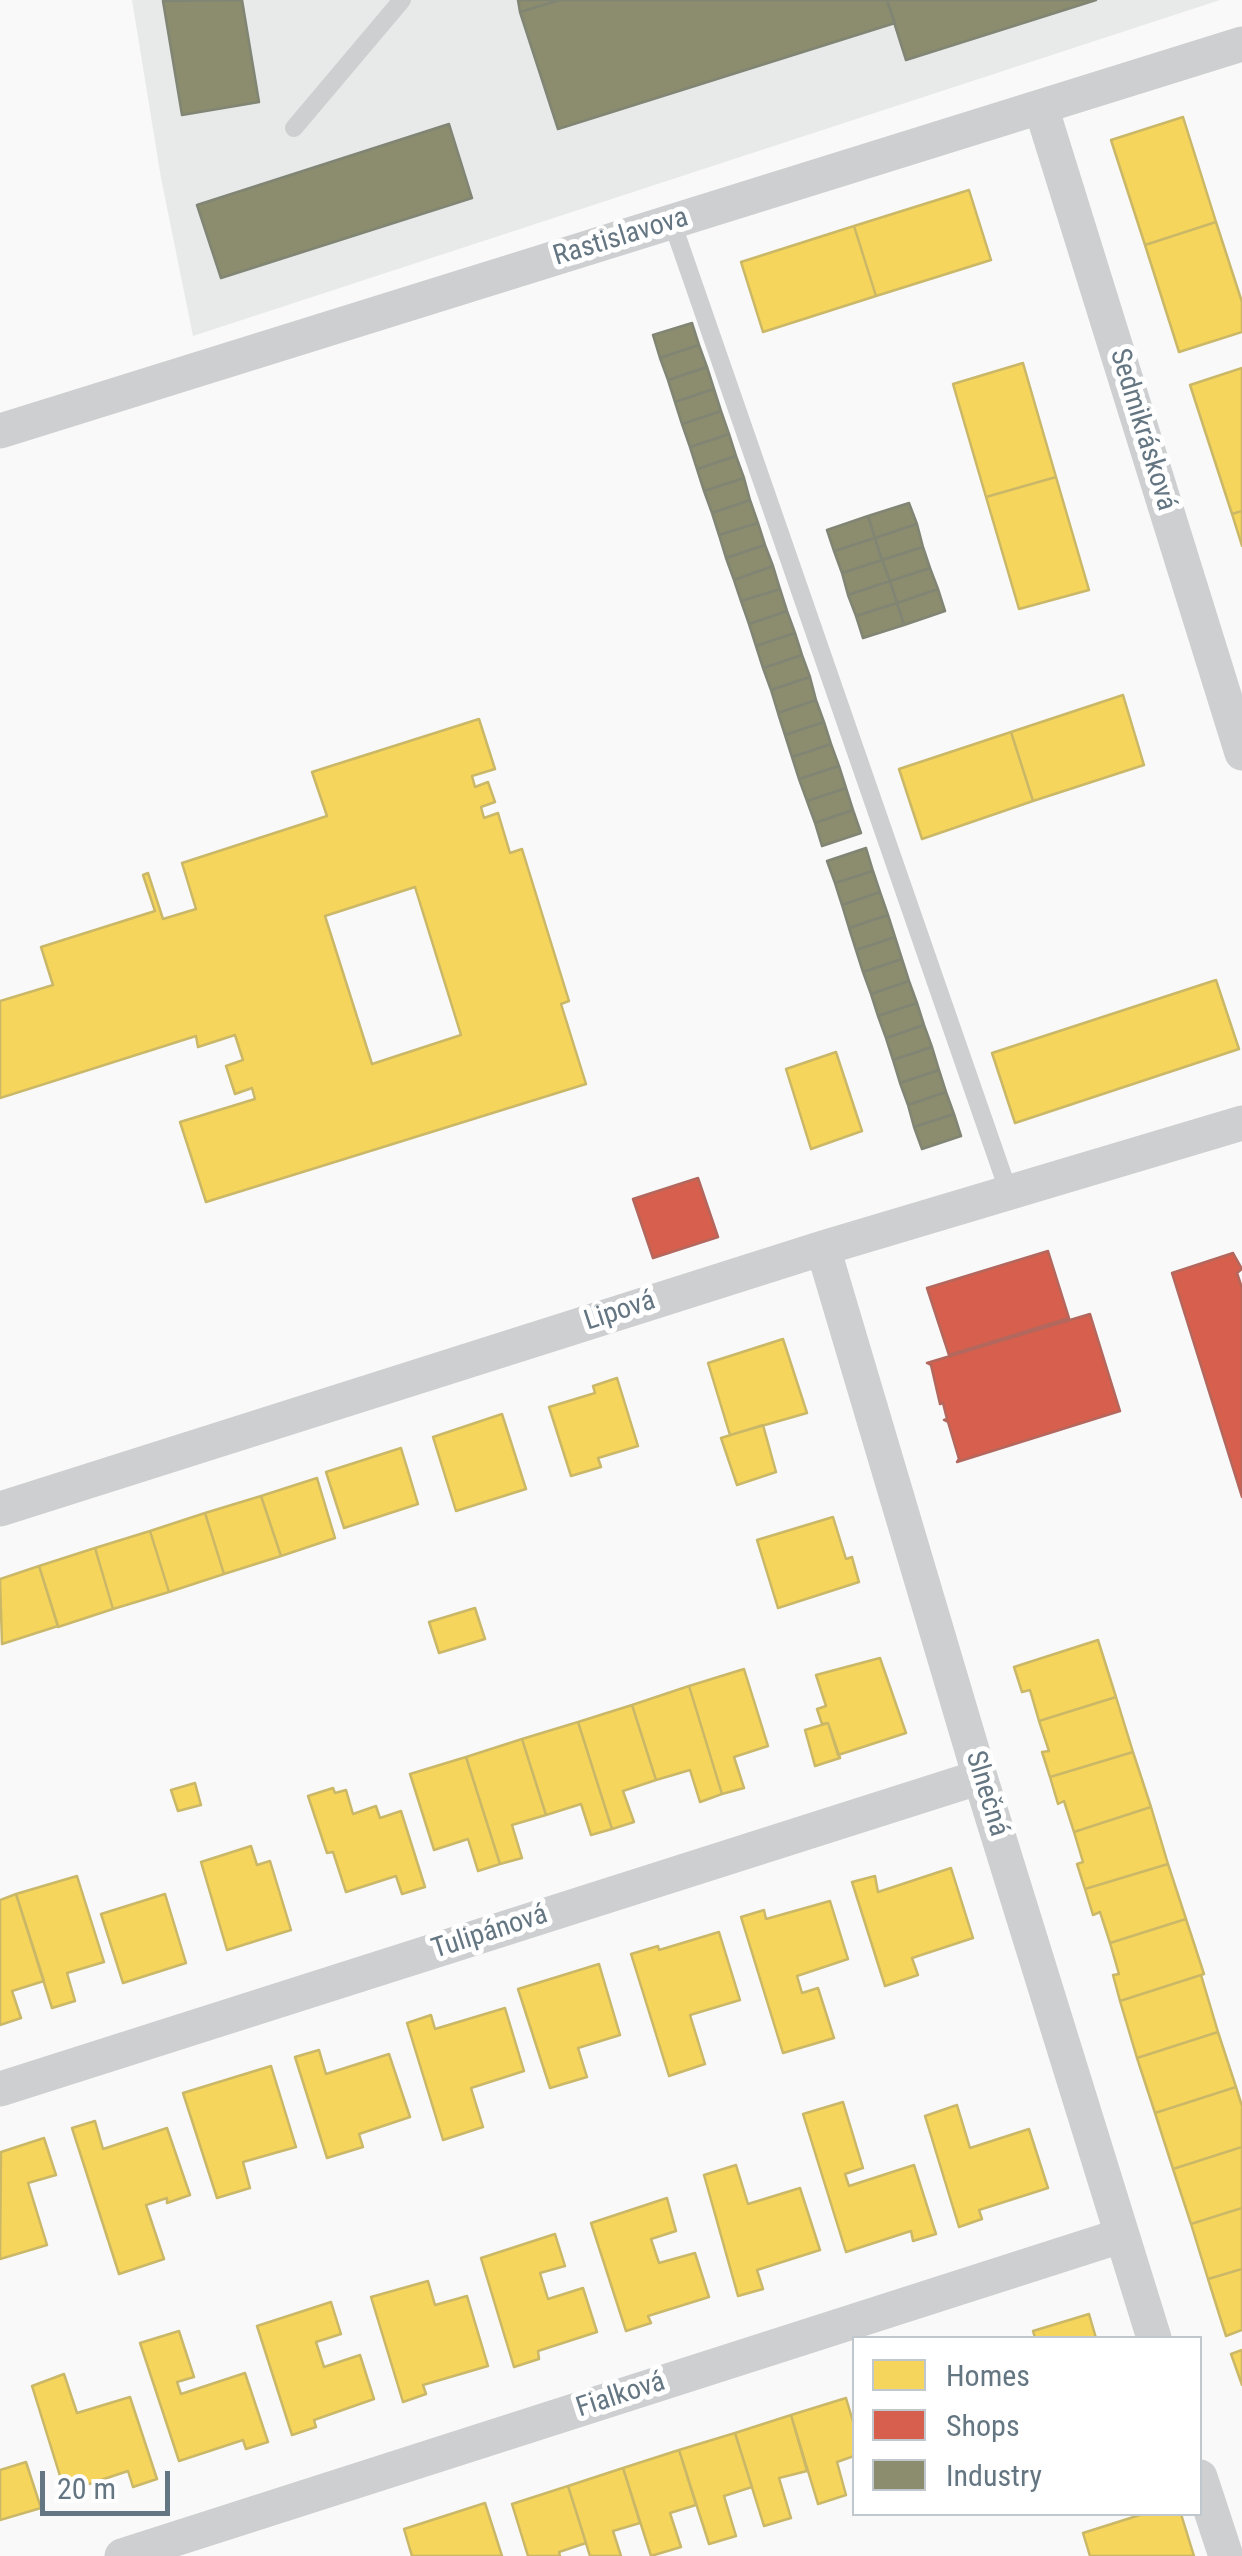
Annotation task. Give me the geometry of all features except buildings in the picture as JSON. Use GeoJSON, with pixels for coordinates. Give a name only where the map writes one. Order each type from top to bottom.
{"type":"FeatureCollection","features":[{"type":"Feature","properties":{"kind":"street","name":"Rastislavova"},"geometry":{"type":"LineString","coordinates":[[0,431],[1242,44]]}},
{"type":"Feature","properties":{"kind":"street","name":"Sedmikrásková"},"geometry":{"type":"LineString","coordinates":[[1042,107],[1242,753]]}},
{"type":"Feature","properties":{"kind":"street","name":"Lipová"},"geometry":{"type":"LineString","coordinates":[[0,1509],[824,1248],[1242,1124]]}},
{"type":"Feature","properties":{"kind":"street","name":"Slnečná"},"geometry":{"type":"LineString","coordinates":[[824,1248],[980,1777],[1153,2336]]}},
{"type":"Feature","properties":{"kind":"street","name":"Tulipánová"},"geometry":{"type":"LineString","coordinates":[[0,2089],[980,1777]]}},
{"type":"Feature","properties":{"kind":"street","name":"Fialková"},"geometry":{"type":"LineString","coordinates":[[122,2556],[1120,2236]]}},
{"type":"Feature","properties":{"kind":"street"},"geometry":{"type":"LineString","coordinates":[[1202,2482],[1226,2556]]}},
{"type":"Feature","properties":{"kind":"lane"},"geometry":{"type":"LineString","coordinates":[[294,128],[402,0]]}},
{"type":"Feature","properties":{"kind":"lane"},"geometry":{"type":"LineString","coordinates":[[672,222],[1009,1192]]}},
{"type":"Feature","properties":{"kind":"shaded area"},"geometry":{"type":"Polygon","coordinates":[[[132,0],[1220,0],[193,336],[161,178],[132,0]]]}}]}
